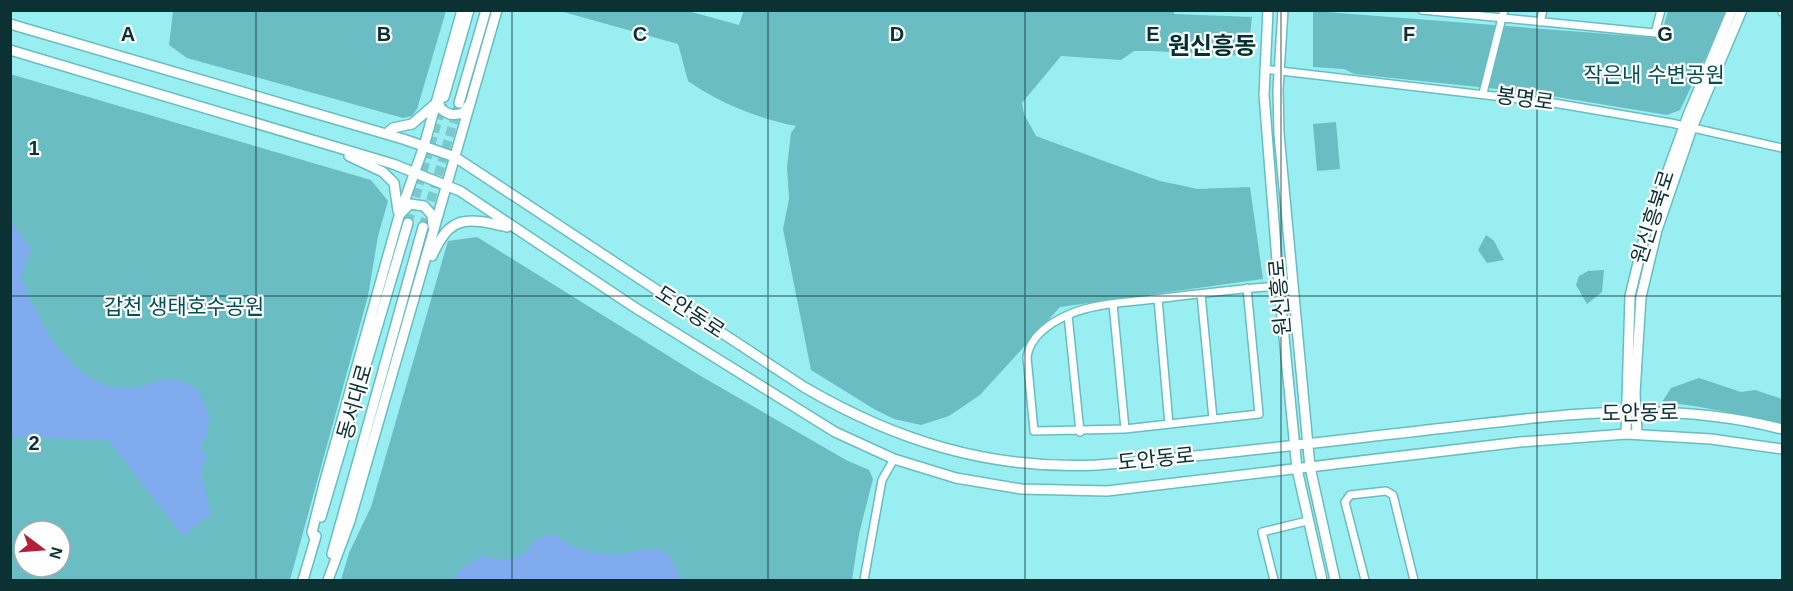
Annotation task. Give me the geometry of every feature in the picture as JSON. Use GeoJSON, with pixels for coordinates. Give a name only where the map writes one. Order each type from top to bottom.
{"type":"FeatureCollection","features":[{"type":"Feature","properties":{"kind":"street"},"geometry":{"type":"LineString","coordinates":[[462,10],[440,108],[447,114],[455,116],[464,113],[473,97]]}},
{"type":"Feature","properties":{"kind":"street"},"geometry":{"type":"LineString","coordinates":[[386,134],[393,128],[412,124],[435,104],[442,93],[469,10]]}},
{"type":"Feature","properties":{"kind":"street"},"geometry":{"type":"LineString","coordinates":[[459,103],[486,10]]}},
{"type":"Feature","properties":{"kind":"street"},"geometry":{"type":"LineString","coordinates":[[326,580],[421,280],[497,10]]}},
{"type":"Feature","properties":{"kind":"street","name":"원신흥로"},"geometry":{"type":"LineString","coordinates":[[1268,10],[1264,69],[1268,159],[1278,286],[1296,469],[1322,580]]}},
{"type":"Feature","properties":{"kind":"street","name":"원신흥로"},"geometry":{"type":"LineString","coordinates":[[1282,10],[1279,134],[1307,443],[1310,467],[1335,580]]}},
{"type":"Feature","properties":{"kind":"street"},"geometry":{"type":"LineString","coordinates":[[1422,10],[1454,12],[1502,20],[1656,33],[1661,10]]}},
{"type":"Feature","properties":{"kind":"street"},"geometry":{"type":"LineString","coordinates":[[1483,93],[1504,10]]}},
{"type":"Feature","properties":{"kind":"street"},"geometry":{"type":"LineString","coordinates":[[1540,22],[1543,10]]}},
{"type":"Feature","properties":{"kind":"street","name":"원신흥북로"},"geometry":{"type":"LineString","coordinates":[[1626,434],[1641,297],[1657,230],[1688,127],[1732,10]]}},
{"type":"Feature","properties":{"kind":"street","name":"원신흥북로"},"geometry":{"type":"LineString","coordinates":[[1688,127],[1742,10]]}},
{"type":"Feature","properties":{"kind":"street","name":"도안동로"},"geometry":{"type":"LineString","coordinates":[[10,24],[386,134],[455,157],[814,393],[845,411],[913,440],[999,460],[1078,466],[1157,461],[1545,416],[1630,411],[1696,413],[1748,420],[1782,429]]}},
{"type":"Feature","properties":{"kind":"street"},"geometry":{"type":"LineString","coordinates":[[10,50],[323,142],[383,172],[394,183],[399,216]]}},
{"type":"Feature","properties":{"kind":"street","name":"봉명로"},"geometry":{"type":"LineString","coordinates":[[1264,69],[1483,93],[1688,127],[1782,148]]}},
{"type":"Feature","properties":{"kind":"street"},"geometry":{"type":"LineString","coordinates":[[315,540],[312,532],[324,484],[399,216],[424,146],[435,104]]}},
{"type":"Feature","properties":{"kind":"street","name":"도안동로"},"geometry":{"type":"LineString","coordinates":[[323,142],[447,184],[786,403],[835,432],[894,459],[923,469],[1021,489],[1093,492],[1520,442],[1626,434],[1742,443],[1782,449]]}},
{"type":"Feature","properties":{"kind":"street"},"geometry":{"type":"LineString","coordinates":[[399,216],[410,204],[424,206],[432,215],[434,233]]}},
{"type":"Feature","properties":{"kind":"street"},"geometry":{"type":"LineString","coordinates":[[421,280],[443,234],[459,222],[480,221],[514,229]]}},
{"type":"Feature","properties":{"kind":"street","name":"동서대로"},"geometry":{"type":"LineString","coordinates":[[303,580],[408,223]]}},
{"type":"Feature","properties":{"kind":"street","name":"동서대로"},"geometry":{"type":"LineString","coordinates":[[338,547],[423,227]]}},
{"type":"Feature","properties":{"kind":"street"},"geometry":{"type":"LineString","coordinates":[[1247,288],[1259,414],[1125,429],[1080,432],[1034,431],[1027,357],[1029,346],[1053,322],[1068,315],[1113,304],[1247,288],[1278,286]]}},
{"type":"Feature","properties":{"kind":"street"},"geometry":{"type":"LineString","coordinates":[[1201,294],[1213,419]]}},
{"type":"Feature","properties":{"kind":"street"},"geometry":{"type":"LineString","coordinates":[[1158,299],[1169,424]]}},
{"type":"Feature","properties":{"kind":"street"},"geometry":{"type":"LineString","coordinates":[[1113,304],[1125,429]]}},
{"type":"Feature","properties":{"kind":"street"},"geometry":{"type":"LineString","coordinates":[[1068,315],[1080,432]]}},
{"type":"Feature","properties":{"kind":"street","name":"원신흥북로"},"geometry":{"type":"LineString","coordinates":[[1630,411],[1637,434]]}},
{"type":"Feature","properties":{"kind":"street"},"geometry":{"type":"LineString","coordinates":[[864,580],[882,480],[894,459]]}},
{"type":"Feature","properties":{"kind":"street"},"geometry":{"type":"LineString","coordinates":[[1365,580],[1345,502],[1350,495],[1386,491],[1393,495],[1414,580]]}},
{"type":"Feature","properties":{"kind":"street"},"geometry":{"type":"LineString","coordinates":[[1274,580],[1262,532],[1307,521]]}},
{"type":"Feature","properties":{"kind":"green space"},"geometry":{"type":"Polygon","coordinates":[[[173,10],[446,11],[417,109],[412,116],[403,118],[187,58],[169,45],[173,10]]]}},
{"type":"Feature","properties":{"kind":"green space"},"geometry":{"type":"Polygon","coordinates":[[[744,10],[1174,10],[1174,14],[1252,17],[1248,56],[1134,51],[1121,60],[1061,56],[1022,103],[1024,114],[1036,136],[1160,181],[1198,189],[1250,187],[1263,279],[1060,307],[980,395],[949,416],[921,425],[894,419],[874,409],[811,370],[783,229],[789,199],[787,167],[791,133],[796,126],[740,109],[713,97],[688,81],[678,44],[560,11],[688,11],[739,25],[744,10]]]}},
{"type":"Feature","properties":{"kind":"green space","name":"작은내 수변공원"},"geometry":{"type":"Polygon","coordinates":[[[1313,11],[1660,38],[1668,11],[1728,11],[1680,110],[1667,115],[1527,92],[1354,74],[1344,69],[1313,67],[1313,11]]]}},
{"type":"Feature","properties":{"kind":"green space","name":"갑천 생태호수공원"},"geometry":{"type":"Polygon","coordinates":[[[10,74],[371,180],[388,201],[378,236],[368,296],[290,580],[11,580],[10,74]]]}},
{"type":"Feature","properties":{"kind":"green space"},"geometry":{"type":"Polygon","coordinates":[[[1336,122],[1340,169],[1317,171],[1313,124],[1336,122]]]}},
{"type":"Feature","properties":{"kind":"green space"},"geometry":{"type":"Polygon","coordinates":[[[1486,235],[1494,241],[1504,260],[1487,263],[1478,250],[1486,235]]]}},
{"type":"Feature","properties":{"kind":"green space"},"geometry":{"type":"Polygon","coordinates":[[[477,237],[699,375],[846,460],[869,470],[873,479],[859,534],[852,580],[341,580],[349,553],[371,507],[448,241],[477,237]]]}},
{"type":"Feature","properties":{"kind":"green space"},"geometry":{"type":"Polygon","coordinates":[[[1604,270],[1602,292],[1587,304],[1576,285],[1579,276],[1588,271],[1604,270]]]}},
{"type":"Feature","properties":{"kind":"green space"},"geometry":{"type":"Polygon","coordinates":[[[1699,378],[1741,392],[1755,390],[1782,399],[1782,424],[1708,408],[1662,402],[1671,388],[1699,378]]]}},
{"type":"Feature","properties":{"kind":"shaded area"},"geometry":{"type":"Polygon","coordinates":[[[10,220],[31,249],[21,278],[49,334],[75,367],[91,379],[110,386],[131,388],[172,379],[198,389],[209,415],[207,437],[203,439],[202,449],[207,456],[201,472],[211,514],[183,536],[108,440],[11,437],[10,220]]]}},
{"type":"Feature","properties":{"kind":"shaded area"},"geometry":{"type":"Polygon","coordinates":[[[555,535],[575,547],[595,553],[623,554],[653,549],[661,550],[675,565],[681,580],[453,580],[459,571],[480,556],[500,559],[514,558],[525,552],[537,539],[555,535]]]}},
{"type":"Feature","properties":{"kind":"tunnel"},"geometry":{"type":"LineString","coordinates":[[408,223],[443,103]]}},
{"type":"Feature","properties":{"kind":"tunnel"},"geometry":{"type":"LineString","coordinates":[[423,227],[459,103]]}},
{"type":"Feature","properties":{"kind":"district","name":"원신흥동"},"geometry":{"type":"Point","coordinates":[1212,46]}}]}
